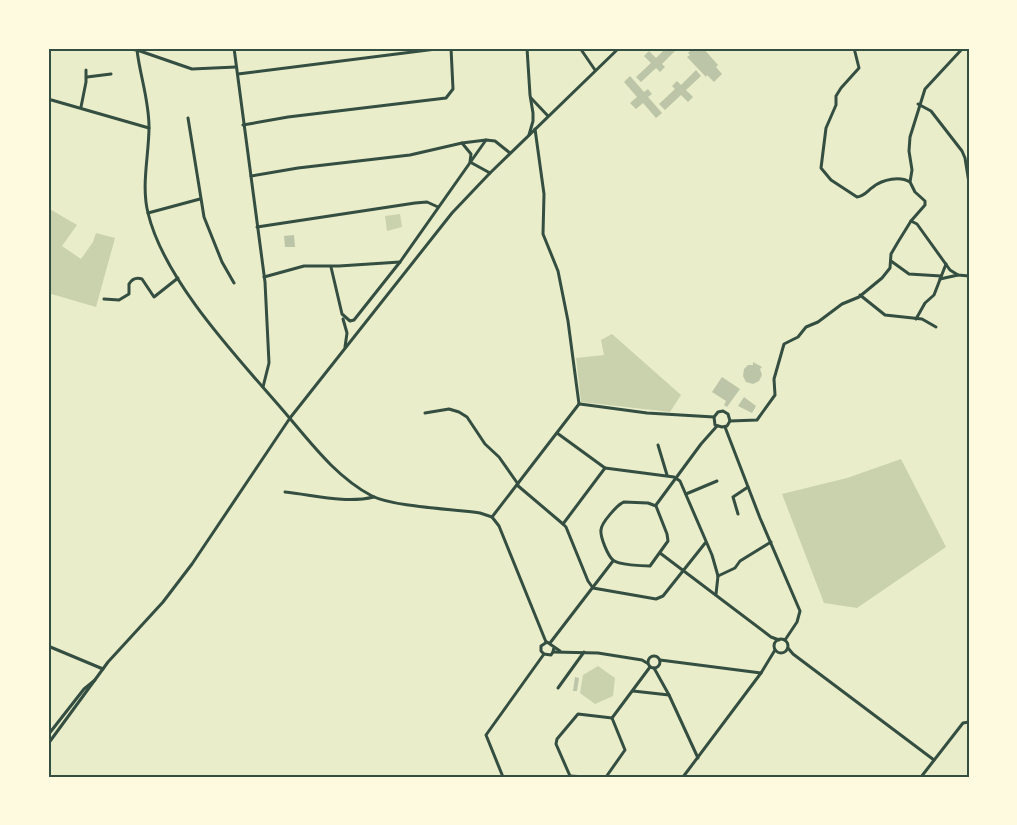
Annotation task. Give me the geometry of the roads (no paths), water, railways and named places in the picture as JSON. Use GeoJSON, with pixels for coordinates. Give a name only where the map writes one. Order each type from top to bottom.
{"type":"FeatureCollection","features":[{"type":"Feature","properties":{"kind":"street"},"geometry":{"type":"LineString","coordinates":[[119,48],[137,51],[192,69],[236,67]]}},
{"type":"Feature","properties":{"kind":"street"},"geometry":{"type":"LineString","coordinates":[[234,48],[264,277],[269,356],[263,387]]}},
{"type":"Feature","properties":{"kind":"street"},"geometry":{"type":"LineString","coordinates":[[238,74],[444,48]]}},
{"type":"Feature","properties":{"kind":"street"},"geometry":{"type":"LineString","coordinates":[[243,125],[288,117],[446,98],[453,89],[451,48]]}},
{"type":"Feature","properties":{"kind":"street"},"geometry":{"type":"LineString","coordinates":[[527,48],[533,121],[528,136]]}},
{"type":"Feature","properties":{"kind":"street"},"geometry":{"type":"LineString","coordinates":[[580,48],[595,70]]}},
{"type":"Feature","properties":{"kind":"street"},"geometry":{"type":"LineString","coordinates":[[48,744],[103,669],[163,602],[192,564],[290,418],[453,213],[510,153],[619,48]]}},
{"type":"Feature","properties":{"kind":"street"},"geometry":{"type":"LineString","coordinates":[[730,421],[754,422],[759,418],[775,395],[774,379],[784,344],[798,337],[806,327],[818,322],[842,304],[861,296],[882,278],[890,268],[892,252],[911,221],[925,205],[925,201],[904,178],[876,184],[864,196],[857,197],[831,180],[821,168],[826,128],[836,105],[836,96],[859,68],[854,48]]}},
{"type":"Feature","properties":{"kind":"street"},"geometry":{"type":"LineString","coordinates":[[910,182],[912,170],[909,141],[918,104],[928,85],[963,48]]}},
{"type":"Feature","properties":{"kind":"street"},"geometry":{"type":"LineString","coordinates":[[137,51],[148,100],[149,128],[145,191],[148,213],[160,245],[178,278],[217,332],[307,441],[356,486],[374,497],[391,502],[480,513],[492,517],[499,526],[543,637],[553,652]]}},
{"type":"Feature","properties":{"kind":"street"},"geometry":{"type":"LineString","coordinates":[[81,108],[87,77],[86,70]]}},
{"type":"Feature","properties":{"kind":"street"},"geometry":{"type":"LineString","coordinates":[[87,77],[111,74]]}},
{"type":"Feature","properties":{"kind":"street"},"geometry":{"type":"LineString","coordinates":[[530,95],[548,116]]}},
{"type":"Feature","properties":{"kind":"street"},"geometry":{"type":"LineString","coordinates":[[48,99],[149,128]]}},
{"type":"Feature","properties":{"kind":"street"},"geometry":{"type":"LineString","coordinates":[[918,104],[931,111],[962,150],[969,183]]}},
{"type":"Feature","properties":{"kind":"street"},"geometry":{"type":"LineString","coordinates":[[188,118],[200,199],[212,238],[234,283]]}},
{"type":"Feature","properties":{"kind":"street"},"geometry":{"type":"LineString","coordinates":[[492,517],[579,404],[568,321],[558,271],[543,234],[544,194],[535,129]]}},
{"type":"Feature","properties":{"kind":"street"},"geometry":{"type":"LineString","coordinates":[[251,176],[410,155],[486,140],[495,141],[510,153]]}},
{"type":"Feature","properties":{"kind":"street"},"geometry":{"type":"LineString","coordinates":[[345,346],[352,320],[400,262],[486,140]]}},
{"type":"Feature","properties":{"kind":"street"},"geometry":{"type":"LineString","coordinates":[[462,143],[471,154],[470,162]]}},
{"type":"Feature","properties":{"kind":"street"},"geometry":{"type":"LineString","coordinates":[[470,162],[490,173]]}},
{"type":"Feature","properties":{"kind":"street"},"geometry":{"type":"LineString","coordinates":[[148,213],[200,199]]}},
{"type":"Feature","properties":{"kind":"street"},"geometry":{"type":"LineString","coordinates":[[257,227],[415,203],[427,202],[438,207]]}},
{"type":"Feature","properties":{"kind":"street"},"geometry":{"type":"LineString","coordinates":[[911,221],[916,224],[946,264],[958,275]]}},
{"type":"Feature","properties":{"kind":"street"},"geometry":{"type":"LineString","coordinates":[[891,261],[909,274],[941,278],[969,276]]}},
{"type":"Feature","properties":{"kind":"street"},"geometry":{"type":"LineString","coordinates":[[264,277],[304,266],[331,267],[400,262]]}},
{"type":"Feature","properties":{"kind":"street"},"geometry":{"type":"LineString","coordinates":[[916,319],[925,303],[934,296],[946,264]]}},
{"type":"Feature","properties":{"kind":"street"},"geometry":{"type":"LineString","coordinates":[[331,267],[347,333]]}},
{"type":"Feature","properties":{"kind":"street"},"geometry":{"type":"LineString","coordinates":[[104,299],[119,300],[129,294],[129,284],[138,278],[142,279],[154,297],[178,278]]}},
{"type":"Feature","properties":{"kind":"street"},"geometry":{"type":"LineString","coordinates":[[861,296],[885,315],[926,320],[936,327]]}},
{"type":"Feature","properties":{"kind":"street"},"geometry":{"type":"LineString","coordinates":[[342,314],[352,320]]}},
{"type":"Feature","properties":{"kind":"street"},"geometry":{"type":"LineString","coordinates":[[579,404],[714,417]]}},
{"type":"Feature","properties":{"kind":"street"},"geometry":{"type":"LineString","coordinates":[[425,413],[449,409],[467,417],[485,444],[499,457],[517,485],[566,527],[593,588],[660,598],[706,542]]}},
{"type":"Feature","properties":{"kind":"street"},"geometry":{"type":"LineString","coordinates":[[714,417],[718,412],[723,411],[728,414],[730,421]]}},
{"type":"Feature","properties":{"kind":"street"},"geometry":{"type":"LineString","coordinates":[[714,417],[717,426]]}},
{"type":"Feature","properties":{"kind":"street"},"geometry":{"type":"LineString","coordinates":[[725,427],[730,421]]}},
{"type":"Feature","properties":{"kind":"street"},"geometry":{"type":"LineString","coordinates":[[717,426],[725,427]]}},
{"type":"Feature","properties":{"kind":"street"},"geometry":{"type":"LineString","coordinates":[[656,506],[701,444],[717,426]]}},
{"type":"Feature","properties":{"kind":"street"},"geometry":{"type":"LineString","coordinates":[[725,427],[800,611],[797,622],[785,640]]}},
{"type":"Feature","properties":{"kind":"street"},"geometry":{"type":"LineString","coordinates":[[557,433],[605,468],[677,478]]}},
{"type":"Feature","properties":{"kind":"street"},"geometry":{"type":"LineString","coordinates":[[658,445],[666,476]]}},
{"type":"Feature","properties":{"kind":"street"},"geometry":{"type":"LineString","coordinates":[[563,524],[605,468]]}},
{"type":"Feature","properties":{"kind":"street"},"geometry":{"type":"LineString","coordinates":[[677,478],[706,542],[718,576],[716,594]]}},
{"type":"Feature","properties":{"kind":"street"},"geometry":{"type":"LineString","coordinates":[[685,494],[717,481]]}},
{"type":"Feature","properties":{"kind":"street"},"geometry":{"type":"LineString","coordinates":[[738,514],[733,497],[748,488]]}},
{"type":"Feature","properties":{"kind":"street"},"geometry":{"type":"LineString","coordinates":[[285,492],[360,500],[374,497]]}},
{"type":"Feature","properties":{"kind":"street"},"geometry":{"type":"LineString","coordinates":[[614,561],[601,530],[617,506],[624,502],[648,503],[656,506]]}},
{"type":"Feature","properties":{"kind":"street"},"geometry":{"type":"LineString","coordinates":[[614,561],[646,566],[652,564],[668,541],[656,506]]}},
{"type":"Feature","properties":{"kind":"street"},"geometry":{"type":"LineString","coordinates":[[718,576],[735,568],[740,561],[771,542]]}},
{"type":"Feature","properties":{"kind":"street"},"geometry":{"type":"LineString","coordinates":[[660,553],[771,637],[785,640]]}},
{"type":"Feature","properties":{"kind":"street"},"geometry":{"type":"LineString","coordinates":[[544,654],[541,651],[614,561]]}},
{"type":"Feature","properties":{"kind":"street"},"geometry":{"type":"LineString","coordinates":[[771,637],[777,651]]}},
{"type":"Feature","properties":{"kind":"street"},"geometry":{"type":"LineString","coordinates":[[775,644],[779,640]]}},
{"type":"Feature","properties":{"kind":"street"},"geometry":{"type":"LineString","coordinates":[[785,640],[793,654],[934,760]]}},
{"type":"Feature","properties":{"kind":"street"},"geometry":{"type":"LineString","coordinates":[[548,644],[560,651]]}},
{"type":"Feature","properties":{"kind":"street"},"geometry":{"type":"LineString","coordinates":[[48,646],[103,669]]}},
{"type":"Feature","properties":{"kind":"street"},"geometry":{"type":"LineString","coordinates":[[785,652],[788,648]]}},
{"type":"Feature","properties":{"kind":"street"},"geometry":{"type":"LineString","coordinates":[[544,654],[548,656],[560,651],[584,652],[642,660],[650,664],[669,695],[698,758]]}},
{"type":"Feature","properties":{"kind":"street"},"geometry":{"type":"LineString","coordinates":[[777,651],[793,654]]}},
{"type":"Feature","properties":{"kind":"street"},"geometry":{"type":"LineString","coordinates":[[683,777],[777,651]]}},
{"type":"Feature","properties":{"kind":"street"},"geometry":{"type":"LineString","coordinates":[[558,688],[584,652]]}},
{"type":"Feature","properties":{"kind":"street"},"geometry":{"type":"LineString","coordinates":[[502,777],[486,735],[544,654]]}},
{"type":"Feature","properties":{"kind":"street"},"geometry":{"type":"LineString","coordinates":[[612,718],[633,691],[654,655],[660,662]]}},
{"type":"Feature","properties":{"kind":"street"},"geometry":{"type":"LineString","coordinates":[[650,664],[668,662],[761,673]]}},
{"type":"Feature","properties":{"kind":"street"},"geometry":{"type":"LineString","coordinates":[[48,735],[84,689],[96,679]]}},
{"type":"Feature","properties":{"kind":"street"},"geometry":{"type":"LineString","coordinates":[[633,691],[669,695]]}},
{"type":"Feature","properties":{"kind":"street"},"geometry":{"type":"LineString","coordinates":[[586,777],[569,777],[556,744],[557,739],[578,714],[612,718]]}},
{"type":"Feature","properties":{"kind":"street"},"geometry":{"type":"LineString","coordinates":[[606,777],[625,750],[612,718]]}},
{"type":"Feature","properties":{"kind":"street"},"geometry":{"type":"LineString","coordinates":[[921,777],[963,723],[969,722]]}}]}
